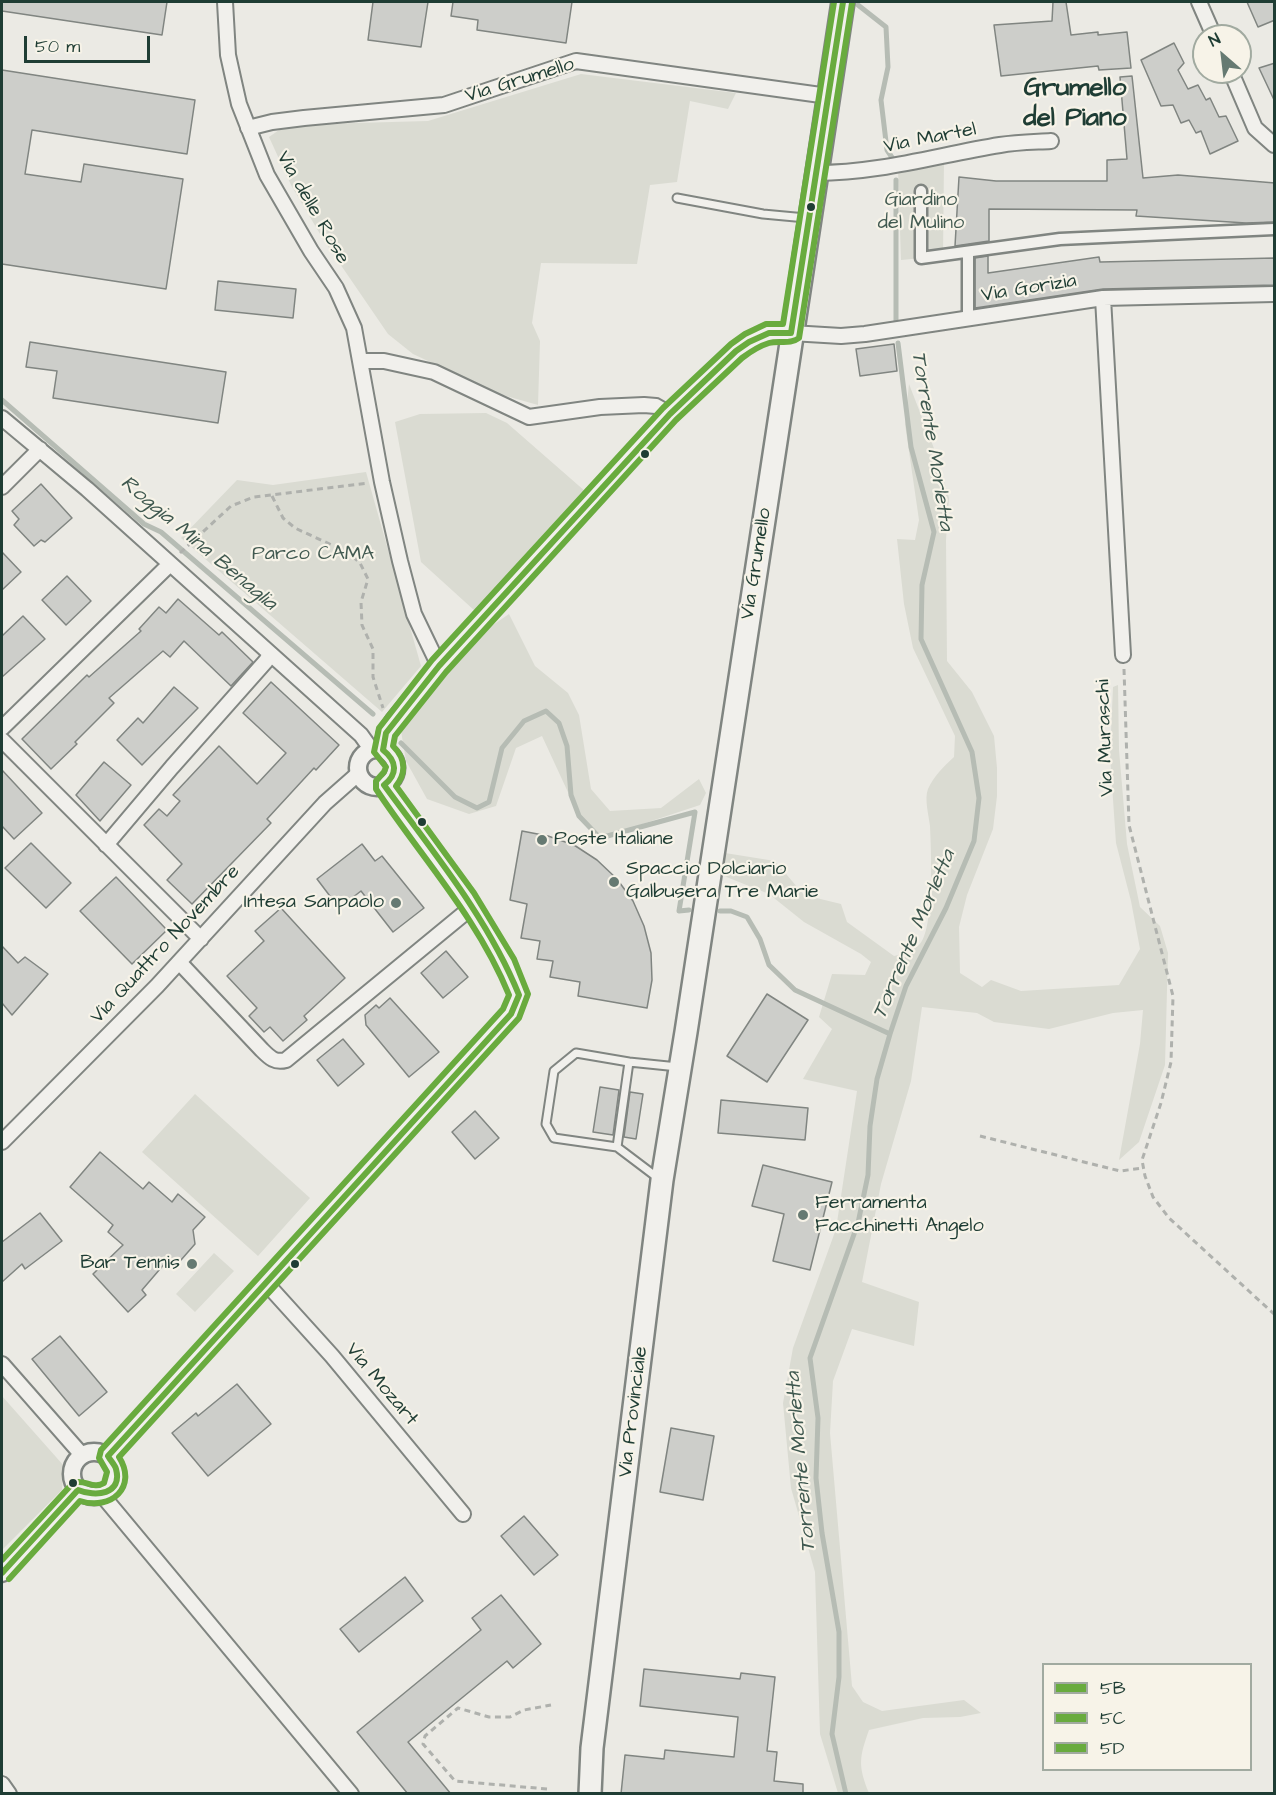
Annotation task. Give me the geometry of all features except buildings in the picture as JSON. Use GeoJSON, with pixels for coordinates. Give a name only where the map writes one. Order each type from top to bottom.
{"type":"FeatureCollection","features":[{"type":"Feature","properties":{"kind":"main road","name":"Via Grumello"},"geometry":{"type":"LineString","coordinates":[[687,1032],[791,333],[843,2]]}},
{"type":"Feature","properties":{"kind":"main road","name":"Via Provinciale"},"geometry":{"type":"LineString","coordinates":[[590,1794],[592,1748],[662,1180],[687,1032]]}},
{"type":"Feature","properties":{"kind":"street","name":"Via delle Rose"},"geometry":{"type":"LineString","coordinates":[[225,2],[228,54],[239,104],[248,128],[267,175],[336,288],[354,328],[382,482],[400,561],[414,614],[439,666]]}},
{"type":"Feature","properties":{"kind":"street"},"geometry":{"type":"LineString","coordinates":[[1199,2],[1209,24]]}},
{"type":"Feature","properties":{"kind":"street","name":"Via Grumello"},"geometry":{"type":"LineString","coordinates":[[248,128],[304,118],[444,105],[576,61],[828,96]]}},
{"type":"Feature","properties":{"kind":"street"},"geometry":{"type":"LineString","coordinates":[[1236,84],[1256,128],[1275,145]]}},
{"type":"Feature","properties":{"kind":"street","name":"Via Martel"},"geometry":{"type":"LineString","coordinates":[[816,173],[838,173],[896,166],[1001,145],[1051,141]]}},
{"type":"Feature","properties":{"kind":"street"},"geometry":{"type":"LineString","coordinates":[[921,191],[921,258],[1060,239],[1275,229]]}},
{"type":"Feature","properties":{"kind":"street"},"geometry":{"type":"LineString","coordinates":[[968,252],[968,319]]}},
{"type":"Feature","properties":{"kind":"street","name":"Via Gorizia"},"geometry":{"type":"LineString","coordinates":[[791,333],[841,336],[865,334],[1103,298],[1275,294]]}},
{"type":"Feature","properties":{"kind":"street","name":"Via Muraschi"},"geometry":{"type":"LineString","coordinates":[[1103,298],[1123,655]]}},
{"type":"Feature","properties":{"kind":"street"},"geometry":{"type":"LineString","coordinates":[[2,418],[173,560],[270,654],[377,750],[394,760],[396,767],[390,781],[376,787],[368,785],[358,773],[360,759],[377,750],[394,721],[439,666],[670,414],[736,351],[769,333],[791,333]]}},
{"type":"Feature","properties":{"kind":"street"},"geometry":{"type":"LineString","coordinates":[[361,361],[384,361],[434,372],[529,417],[600,407],[644,405],[656,406],[670,414]]}},
{"type":"Feature","properties":{"kind":"street"},"geometry":{"type":"LineString","coordinates":[[2,487],[40,449]]}},
{"type":"Feature","properties":{"kind":"street"},"geometry":{"type":"LineString","coordinates":[[2,728],[173,560]]}},
{"type":"Feature","properties":{"kind":"street"},"geometry":{"type":"LineString","coordinates":[[106,845],[270,654]]}},
{"type":"Feature","properties":{"kind":"street"},"geometry":{"type":"LineString","coordinates":[[2,740],[201,939]]}},
{"type":"Feature","properties":{"kind":"street","name":"Via Quattro Novembre"},"geometry":{"type":"LineString","coordinates":[[2,1142],[201,939],[325,803],[358,773]]}},
{"type":"Feature","properties":{"kind":"street"},"geometry":{"type":"LineString","coordinates":[[108,1456],[511,1014],[519,996],[506,963],[472,907],[384,785]]}},
{"type":"Feature","properties":{"kind":"street"},"geometry":{"type":"LineString","coordinates":[[179,962],[267,1054],[279,1062],[286,1060],[472,907]]}},
{"type":"Feature","properties":{"kind":"street","name":"Via Mozart"},"geometry":{"type":"LineString","coordinates":[[266,1283],[332,1356],[463,1514]]}},
{"type":"Feature","properties":{"kind":"street"},"geometry":{"type":"LineString","coordinates":[[3,1369],[82,1455]]}},
{"type":"Feature","properties":{"kind":"street"},"geometry":{"type":"LineString","coordinates":[[95,1451],[108,1456],[116,1469],[114,1485],[102,1495],[89,1496],[78,1490],[72,1478],[74,1465],[82,1455],[95,1451]]}},
{"type":"Feature","properties":{"kind":"street"},"geometry":{"type":"LineString","coordinates":[[2,1573],[78,1490]]}},
{"type":"Feature","properties":{"kind":"street"},"geometry":{"type":"LineString","coordinates":[[102,1495],[351,1794]]}},
{"type":"Feature","properties":{"kind":"street"},"geometry":{"type":"LineString","coordinates":[[2,1784],[9,1794]]}},
{"type":"Feature","properties":{"kind":"lane"},"geometry":{"type":"LineString","coordinates":[[677,198],[763,214],[809,218]]}},
{"type":"Feature","properties":{"kind":"lane"},"geometry":{"type":"LineString","coordinates":[[662,1180],[617,1147],[554,1138],[546,1124],[555,1071],[576,1053],[629,1062],[681,1067]]}},
{"type":"Feature","properties":{"kind":"lane"},"geometry":{"type":"LineString","coordinates":[[617,1147],[629,1062]]}},
{"type":"Feature","properties":{"kind":"path"},"geometry":{"type":"LineString","coordinates":[[173,560],[193,539],[231,507],[254,497],[382,482]]}},
{"type":"Feature","properties":{"kind":"path"},"geometry":{"type":"LineString","coordinates":[[272,495],[283,518],[295,528],[349,553],[360,563],[368,579],[362,602],[362,625],[373,649],[373,677],[385,711],[394,721]]}},
{"type":"Feature","properties":{"kind":"path","name":"Via Muraschi"},"geometry":{"type":"LineString","coordinates":[[1123,655],[1129,825],[1173,996],[1171,1062],[1161,1103],[1142,1160],[1143,1168]]}},
{"type":"Feature","properties":{"kind":"path"},"geometry":{"type":"LineString","coordinates":[[980,1136],[1120,1171],[1143,1168],[1153,1197],[1169,1218],[1275,1314]]}},
{"type":"Feature","properties":{"kind":"path"},"geometry":{"type":"LineString","coordinates":[[547,1789],[455,1781],[423,1744],[424,1736],[458,1708],[489,1717],[510,1717],[524,1710],[551,1705]]}},
{"type":"Feature","properties":{"kind":"green space"},"geometry":{"type":"Polygon","coordinates":[[[581,74],[736,93],[728,109],[690,101],[677,182],[650,185],[637,264],[541,263],[532,323],[540,341],[538,405],[485,390],[413,354],[388,334],[323,239],[291,185],[269,137],[279,130],[319,124],[428,121],[581,74]]]}},
{"type":"Feature","properties":{"kind":"green space","name":"Giardino del Mulino"},"geometry":{"type":"Polygon","coordinates":[[[944,160],[943,256],[901,260],[898,169],[944,160]]]}},
{"type":"Feature","properties":{"kind":"green space"},"geometry":{"type":"Polygon","coordinates":[[[909,384],[935,451],[949,498],[946,540],[947,661],[972,692],[994,736],[997,768],[997,796],[993,829],[967,895],[959,927],[960,973],[982,987],[991,980],[1021,991],[1119,985],[1140,949],[1131,901],[1116,843],[1110,756],[1113,687],[1118,685],[1119,750],[1127,844],[1140,907],[1160,926],[1168,953],[1165,1065],[1139,1142],[1119,1160],[1140,1044],[1143,1010],[1113,1013],[1049,1029],[994,1022],[977,1013],[922,1007],[911,1081],[881,1184],[862,1282],[919,1302],[914,1346],[852,1329],[833,1381],[830,1433],[852,1686],[863,1702],[882,1711],[964,1700],[981,1713],[960,1717],[923,1718],[869,1730],[861,1762],[869,1793],[838,1793],[820,1734],[815,1572],[791,1488],[783,1403],[793,1348],[836,1229],[857,1091],[803,1079],[832,1029],[819,1017],[832,974],[865,975],[871,962],[804,922],[769,894],[724,876],[725,853],[775,861],[804,895],[841,904],[847,922],[894,956],[914,949],[924,937],[928,923],[931,888],[927,793],[936,776],[954,757],[955,736],[913,648],[904,604],[897,539],[915,540],[919,520],[905,424],[909,384]]]}},
{"type":"Feature","properties":{"kind":"green space"},"geometry":{"type":"Polygon","coordinates":[[[486,413],[507,423],[586,492],[475,611],[421,562],[395,422],[420,414],[486,413]]]}},
{"type":"Feature","properties":{"kind":"green space","name":"Parco CAMA"},"geometry":{"type":"Polygon","coordinates":[[[366,472],[421,666],[382,712],[181,538],[237,480],[273,485],[366,472]]]}},
{"type":"Feature","properties":{"kind":"green space"},"geometry":{"type":"Polygon","coordinates":[[[509,614],[535,666],[568,693],[579,715],[591,789],[610,811],[661,808],[699,779],[706,793],[700,805],[600,838],[579,816],[542,736],[516,748],[496,806],[469,814],[427,799],[406,761],[400,725],[487,629],[509,614]]]}},
{"type":"Feature","properties":{"kind":"green space"},"geometry":{"type":"Polygon","coordinates":[[[195,1094],[310,1198],[258,1256],[142,1152],[195,1094]]]}},
{"type":"Feature","properties":{"kind":"green space"},"geometry":{"type":"Polygon","coordinates":[[[214,1253],[234,1271],[195,1312],[176,1294],[214,1253]]]}},
{"type":"Feature","properties":{"kind":"green space"},"geometry":{"type":"Polygon","coordinates":[[[2,1396],[64,1466],[62,1490],[2,1550],[2,1396]]]}},
{"type":"Feature","properties":{"kind":"waterway","name":"Torrente Morletta"},"geometry":{"type":"LineString","coordinates":[[858,5],[886,27],[888,67],[881,100],[887,150],[895,162]]}},
{"type":"Feature","properties":{"kind":"waterway","name":"Torrente Morletta"},"geometry":{"type":"LineString","coordinates":[[896,180],[896,321]]}},
{"type":"Feature","properties":{"kind":"waterway","name":"Torrente Morletta"},"geometry":{"type":"LineString","coordinates":[[846,1794],[832,1734],[839,1677],[839,1632],[822,1533],[816,1478],[818,1418],[810,1358],[858,1223],[868,1175],[870,1126],[877,1079],[890,1034],[906,986],[946,908],[974,841],[979,798],[972,752],[921,639],[922,585],[934,532],[911,447],[898,343]]}},
{"type":"Feature","properties":{"kind":"waterway","name":"Roggia Mina Benaglia"},"geometry":{"type":"LineString","coordinates":[[2,400],[144,524],[161,532],[373,714]]}},
{"type":"Feature","properties":{"kind":"waterway","name":"Roggia Mina Benaglia"},"geometry":{"type":"LineString","coordinates":[[401,743],[455,797],[477,808],[489,802],[502,748],[524,721],[546,711],[559,723],[567,746],[571,795],[579,816],[600,838],[695,812],[679,911],[689,910]]}},
{"type":"Feature","properties":{"kind":"waterway","name":"Roggia Mina Benaglia"},"geometry":{"type":"LineString","coordinates":[[720,911],[731,911],[747,917],[760,939],[769,965],[795,990],[890,1034]]}},
{"type":"Feature","properties":{"kind":"transit line","name":"5D"},"geometry":{"type":"LineString","coordinates":[[2,1560],[73,1483],[96,1485],[104,1483],[107,1472],[99,1458],[101,1450],[503,1009],[509,995],[481,940],[448,889],[376,789],[376,781],[386,767],[374,752],[379,728],[432,660],[663,408],[731,344],[745,334],[766,324],[783,324],[834,2]]}},
{"type":"Feature","properties":{"kind":"transit line","name":"5B"},"geometry":{"type":"LineString","coordinates":[[2,1573],[78,1490],[99,1493],[112,1489],[117,1478],[115,1467],[108,1456],[511,1014],[519,995],[492,939],[458,886],[384,785],[394,772],[393,763],[383,750],[386,733],[439,666],[670,414],[736,351],[749,342],[769,333],[791,333],[843,2]]}},
{"type":"Feature","properties":{"kind":"transit line","name":"5C"},"geometry":{"type":"LineString","coordinates":[[9,1579],[80,1501],[102,1503],[118,1494],[125,1478],[119,1457],[519,1018],[528,994],[514,959],[474,893],[396,786],[402,776],[403,765],[400,755],[393,746],[395,736],[446,672],[676,420],[742,358],[758,347],[799,338],[852,3]]}},
{"type":"Feature","properties":{"kind":"place","name":"Poste Italiane"},"geometry":{"type":"Point","coordinates":[542,840]}},
{"type":"Feature","properties":{"kind":"place","name":"Spaccio Dolciario Galbusera Tre Marie"},"geometry":{"type":"Point","coordinates":[614,882]}},
{"type":"Feature","properties":{"kind":"place","name":"Intesa Sanpaolo"},"geometry":{"type":"Point","coordinates":[396,903]}},
{"type":"Feature","properties":{"kind":"place","name":"Ferramenta Facchinetti Angelo"},"geometry":{"type":"Point","coordinates":[803,1215]}},
{"type":"Feature","properties":{"kind":"place","name":"Bar Tennis"},"geometry":{"type":"Point","coordinates":[192,1264]}},
{"type":"Feature","properties":{"kind":"district","name":"Grumello del Piano"},"geometry":{"type":"Point","coordinates":[1075,105]}}]}
